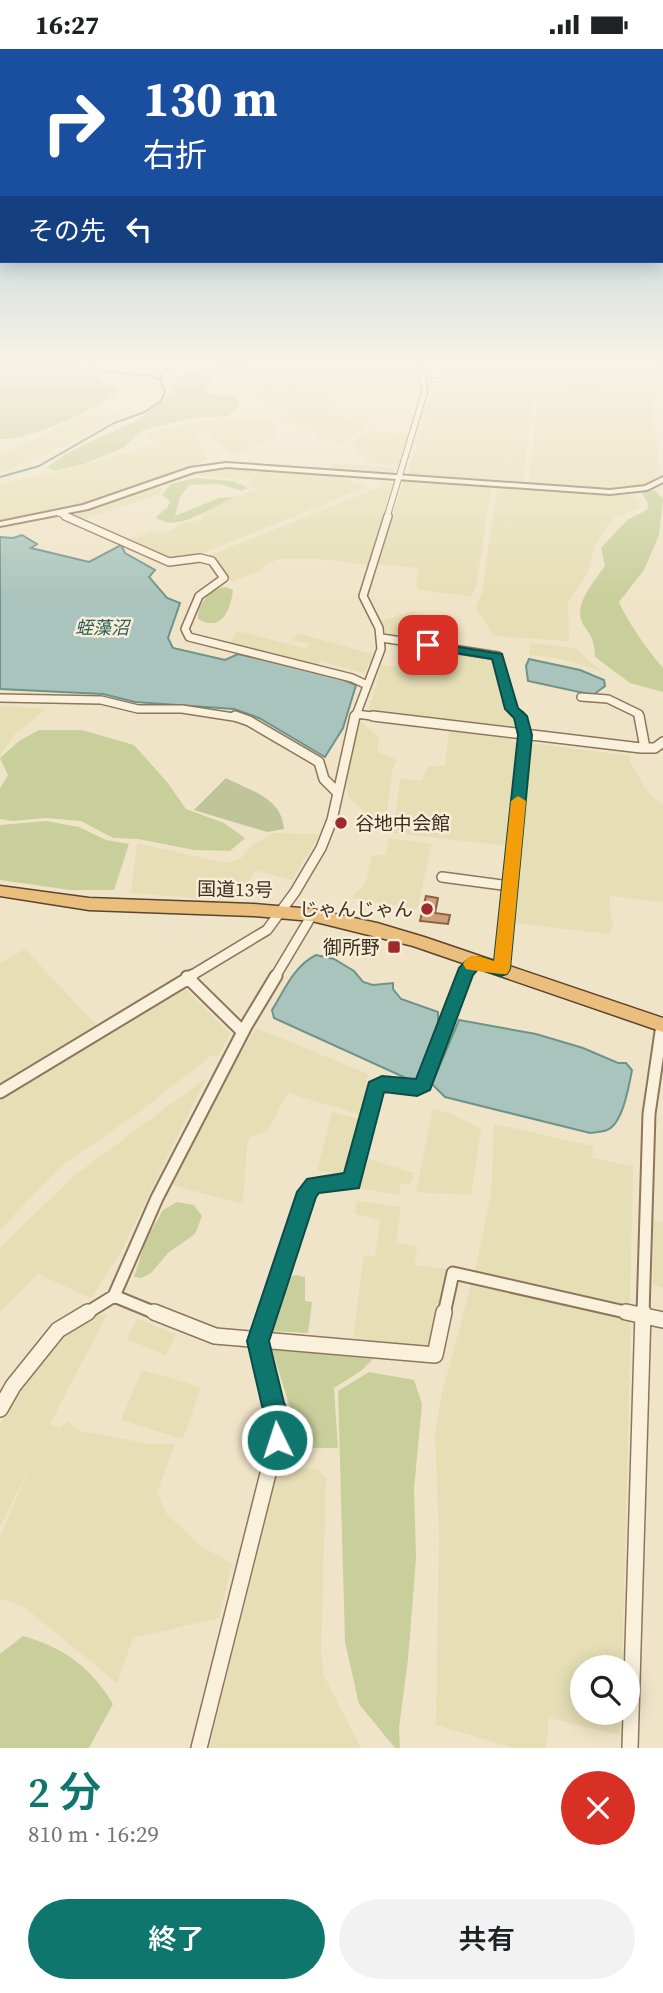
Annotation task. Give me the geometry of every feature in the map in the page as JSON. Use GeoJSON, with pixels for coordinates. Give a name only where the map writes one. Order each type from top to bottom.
{"type":"FeatureCollection","features":[{"type":"Feature","properties":{"kind":"highway","name":"国道13号"},"geometry":{"type":"LineString","coordinates":[[0,891],[89,904],[282,911],[312,915],[377,929],[662,1025]]}},
{"type":"Feature","properties":{"kind":"street"},"geometry":{"type":"LineString","coordinates":[[0,1092],[267,930],[282,911],[316,855],[331,822],[356,714],[378,657],[381,630],[366,609],[363,596],[410,441]]}},
{"type":"Feature","properties":{"kind":"street"},"geometry":{"type":"LineString","coordinates":[[0,524],[108,501],[210,467],[245,465],[610,492],[646,488],[663,479]]}},
{"type":"Feature","properties":{"kind":"street"},"geometry":{"type":"LineString","coordinates":[[58,513],[103,530],[169,562],[179,563],[200,557],[212,559],[224,578],[199,596],[185,629],[189,637],[352,678],[367,685]]}},
{"type":"Feature","properties":{"kind":"street"},"geometry":{"type":"LineString","coordinates":[[382,638],[498,656],[512,709],[520,716],[525,735],[501,969]]}},
{"type":"Feature","properties":{"kind":"street"},"geometry":{"type":"LineString","coordinates":[[581,697],[608,699],[639,715],[645,748]]}},
{"type":"Feature","properties":{"kind":"street"},"geometry":{"type":"LineString","coordinates":[[0,698],[101,700],[138,709],[182,709],[235,716],[249,721],[319,762],[324,779],[338,793]]}},
{"type":"Feature","properties":{"kind":"street"},"geometry":{"type":"LineString","coordinates":[[356,714],[645,748],[655,748],[663,742]]}},
{"type":"Feature","properties":{"kind":"street"},"geometry":{"type":"LineString","coordinates":[[442,877],[510,886]]}},
{"type":"Feature","properties":{"kind":"street"},"geometry":{"type":"LineString","coordinates":[[0,1409],[13,1386],[58,1330],[114,1296],[157,1198],[243,1032],[312,915]]}},
{"type":"Feature","properties":{"kind":"street"},"geometry":{"type":"LineString","coordinates":[[199,1748],[282,1422],[273,1406],[258,1341],[308,1192],[314,1185],[352,1181],[376,1088],[382,1084],[417,1088],[424,1084],[465,972],[475,961]]}},
{"type":"Feature","properties":{"kind":"street"},"geometry":{"type":"LineString","coordinates":[[187,977],[243,1032]]}},
{"type":"Feature","properties":{"kind":"street"},"geometry":{"type":"LineString","coordinates":[[630,1748],[649,1114],[662,1025]]}},
{"type":"Feature","properties":{"kind":"street"},"geometry":{"type":"LineString","coordinates":[[114,1296],[215,1336],[435,1355],[453,1273],[663,1320]]}},
{"type":"Feature","properties":{"kind":"shaded area"},"geometry":{"type":"Polygon","coordinates":[[[29,441],[72,441],[0,473],[0,455],[29,441]]]}},
{"type":"Feature","properties":{"kind":"shaded area"},"geometry":{"type":"Polygon","coordinates":[[[165,441],[199,441],[207,460],[90,503],[0,522],[0,484],[75,468],[165,441]]]}},
{"type":"Feature","properties":{"kind":"shaded area"},"geometry":{"type":"Polygon","coordinates":[[[217,441],[265,441],[233,455],[217,441]]]}},
{"type":"Feature","properties":{"kind":"shaded area"},"geometry":{"type":"Polygon","coordinates":[[[406,441],[399,466],[363,463],[366,456],[354,455],[357,447],[350,442],[406,441]]]}},
{"type":"Feature","properties":{"kind":"shaded area"},"geometry":{"type":"Polygon","coordinates":[[[417,441],[527,441],[523,483],[408,474],[417,441]]]}},
{"type":"Feature","properties":{"kind":"shaded area"},"geometry":{"type":"Polygon","coordinates":[[[534,441],[656,441],[660,474],[646,484],[611,490],[529,485],[534,441]]]}},
{"type":"Feature","properties":{"kind":"shaded area"},"geometry":{"type":"Polygon","coordinates":[[[332,463],[399,468],[392,474],[328,469],[332,463]]]}},
{"type":"Feature","properties":{"kind":"shaded area"},"geometry":{"type":"Polygon","coordinates":[[[225,467],[257,468],[248,480],[198,475],[225,467]]]}},
{"type":"Feature","properties":{"kind":"shaded area"},"geometry":{"type":"Polygon","coordinates":[[[260,468],[333,474],[366,487],[187,560],[172,561],[128,540],[152,531],[158,533],[172,530],[180,524],[199,520],[216,503],[258,489],[246,485],[260,468]]]}},
{"type":"Feature","properties":{"kind":"shaded area"},"geometry":{"type":"Polygon","coordinates":[[[404,479],[492,485],[476,587],[470,596],[419,590],[416,585],[419,568],[378,564],[404,479]]]}},
{"type":"Feature","properties":{"kind":"shaded area"},"geometry":{"type":"Polygon","coordinates":[[[395,481],[368,565],[319,559],[280,559],[265,565],[258,572],[231,581],[210,555],[395,481]]]}},
{"type":"Feature","properties":{"kind":"shaded area"},"geometry":{"type":"Polygon","coordinates":[[[154,486],[163,490],[159,494],[101,514],[79,520],[66,514],[154,486]]]}},
{"type":"Feature","properties":{"kind":"shaded area"},"geometry":{"type":"Polygon","coordinates":[[[497,488],[631,495],[639,502],[639,509],[615,517],[595,545],[587,574],[568,603],[569,641],[494,636],[476,608],[482,592],[497,488]]]}},
{"type":"Feature","properties":{"kind":"shaded area"},"geometry":{"type":"Polygon","coordinates":[[[411,611],[424,614],[425,620],[412,633],[430,643],[387,636],[382,621],[411,611]]]}},
{"type":"Feature","properties":{"kind":"shaded area"},"geometry":{"type":"Polygon","coordinates":[[[238,631],[306,649],[310,644],[292,640],[299,634],[373,654],[364,673],[320,661],[317,666],[228,645],[238,631]]]}},
{"type":"Feature","properties":{"kind":"shaded area"},"geometry":{"type":"Polygon","coordinates":[[[530,643],[575,648],[601,671],[558,658],[529,655],[530,643]]]}},
{"type":"Feature","properties":{"kind":"shaded area"},"geometry":{"type":"Polygon","coordinates":[[[429,649],[491,658],[504,710],[511,714],[516,727],[369,709],[382,665],[422,670],[429,649]]]}},
{"type":"Feature","properties":{"kind":"shaded area"},"geometry":{"type":"Polygon","coordinates":[[[0,706],[46,709],[15,734],[0,756],[0,706]]]}},
{"type":"Feature","properties":{"kind":"shaded area"},"geometry":{"type":"Polygon","coordinates":[[[360,722],[377,735],[377,752],[397,760],[393,767],[386,818],[358,816],[362,808],[348,797],[347,788],[343,788],[360,722]]]}},
{"type":"Feature","properties":{"kind":"shaded area"},"geometry":{"type":"Polygon","coordinates":[[[449,731],[510,739],[516,743],[508,846],[393,833],[400,779],[422,780],[428,766],[445,766],[449,731]]]}},
{"type":"Feature","properties":{"kind":"shaded area"},"geometry":{"type":"Polygon","coordinates":[[[531,743],[631,756],[630,762],[645,788],[663,805],[663,902],[610,896],[613,925],[609,934],[515,923],[531,743]]]}},
{"type":"Feature","properties":{"kind":"shaded area"},"geometry":{"type":"Polygon","coordinates":[[[273,833],[320,834],[292,880],[255,870],[236,901],[131,893],[137,843],[226,863],[240,859],[254,844],[273,833]]]}},
{"type":"Feature","properties":{"kind":"shaded area"},"geometry":{"type":"Polygon","coordinates":[[[389,838],[432,844],[417,909],[351,898],[365,884],[372,856],[385,855],[389,838]]]}},
{"type":"Feature","properties":{"kind":"shaded area"},"geometry":{"type":"Polygon","coordinates":[[[25,949],[96,1025],[0,1083],[0,963],[25,949]]]}},
{"type":"Feature","properties":{"kind":"shaded area"},"geometry":{"type":"Polygon","coordinates":[[[183,986],[230,1034],[218,1056],[212,1055],[138,1113],[61,1166],[0,1230],[0,1097],[183,986]]]}},
{"type":"Feature","properties":{"kind":"shaded area"},"geometry":{"type":"Polygon","coordinates":[[[256,1028],[368,1074],[361,1115],[288,1093],[267,1131],[251,1136],[247,1144],[243,1204],[172,1185],[224,1081],[256,1028]]]}},
{"type":"Feature","properties":{"kind":"shaded area"},"geometry":{"type":"Polygon","coordinates":[[[206,1078],[122,1250],[91,1298],[38,1274],[0,1312],[0,1248],[74,1176],[206,1078]]]}},
{"type":"Feature","properties":{"kind":"shaded area"},"geometry":{"type":"Polygon","coordinates":[[[433,1109],[449,1113],[481,1129],[471,1195],[416,1192],[433,1109]]]}},
{"type":"Feature","properties":{"kind":"shaded area"},"geometry":{"type":"Polygon","coordinates":[[[332,1112],[360,1119],[348,1174],[317,1171],[332,1112]]]}},
{"type":"Feature","properties":{"kind":"shaded area"},"geometry":{"type":"Polygon","coordinates":[[[494,1124],[593,1146],[592,1158],[633,1166],[630,1305],[475,1271],[491,1194],[494,1124]]]}},
{"type":"Feature","properties":{"kind":"shaded area"},"geometry":{"type":"Polygon","coordinates":[[[365,1158],[414,1173],[410,1185],[400,1184],[399,1195],[359,1188],[365,1158]]]}},
{"type":"Feature","properties":{"kind":"shaded area"},"geometry":{"type":"Polygon","coordinates":[[[357,1201],[401,1207],[396,1243],[417,1247],[415,1265],[449,1269],[434,1343],[428,1347],[353,1338],[364,1255],[375,1256],[380,1220],[355,1214],[357,1201]]]}},
{"type":"Feature","properties":{"kind":"shaded area"},"geometry":{"type":"Polygon","coordinates":[[[653,1220],[663,1222],[663,1288],[653,1285],[653,1220]]]}},
{"type":"Feature","properties":{"kind":"shaded area"},"geometry":{"type":"Polygon","coordinates":[[[471,1285],[631,1317],[622,1655],[570,1655],[570,1723],[549,1718],[546,1748],[514,1748],[436,1725],[439,1537],[435,1434],[441,1397],[471,1285]]]}},
{"type":"Feature","properties":{"kind":"shaded area"},"geometry":{"type":"Polygon","coordinates":[[[107,1314],[50,1424],[60,1428],[67,1421],[81,1431],[149,1444],[175,1444],[157,1493],[166,1513],[198,1544],[232,1564],[219,1618],[133,1638],[117,1683],[23,1606],[0,1599],[0,1537],[30,1467],[0,1527],[0,1426],[14,1398],[52,1345],[74,1325],[87,1318],[107,1314]]]}},
{"type":"Feature","properties":{"kind":"shaded area"},"geometry":{"type":"Polygon","coordinates":[[[137,1319],[176,1334],[166,1355],[127,1339],[137,1319]]]}},
{"type":"Feature","properties":{"kind":"shaded area"},"geometry":{"type":"Polygon","coordinates":[[[142,1370],[201,1387],[183,1439],[121,1420],[142,1370]]]}},
{"type":"Feature","properties":{"kind":"shaded area"},"geometry":{"type":"Polygon","coordinates":[[[280,1465],[318,1470],[326,1479],[321,1654],[324,1676],[361,1748],[209,1748],[280,1465]]]}},
{"type":"Feature","properties":{"kind":"shaded area"},"geometry":{"type":"Polygon","coordinates":[[[578,1725],[620,1725],[620,1735],[578,1725]]]}},
{"type":"Feature","properties":{"kind":"green space"},"geometry":{"type":"Polygon","coordinates":[[[130,441],[123,448],[84,464],[55,471],[47,468],[62,456],[87,443],[130,441]]]}},
{"type":"Feature","properties":{"kind":"green space"},"geometry":{"type":"Polygon","coordinates":[[[195,478],[233,481],[248,488],[241,491],[220,484],[189,485],[180,497],[175,516],[219,498],[235,497],[184,521],[164,522],[156,517],[168,507],[170,501],[162,495],[171,484],[195,478]]]}},
{"type":"Feature","properties":{"kind":"green space"},"geometry":{"type":"Polygon","coordinates":[[[655,490],[663,499],[659,535],[644,570],[619,602],[651,654],[663,668],[663,692],[630,683],[595,657],[592,640],[584,626],[580,610],[590,587],[605,566],[601,548],[627,520],[647,510],[648,504],[642,492],[655,490]]]}},
{"type":"Feature","properties":{"kind":"green space"},"geometry":{"type":"Polygon","coordinates":[[[226,587],[233,590],[224,617],[213,623],[198,619],[206,598],[226,587]]]}},
{"type":"Feature","properties":{"kind":"green space"},"geometry":{"type":"Polygon","coordinates":[[[39,730],[82,730],[134,745],[167,782],[186,809],[224,823],[245,838],[230,851],[194,850],[138,839],[113,838],[81,821],[46,818],[12,821],[0,819],[0,788],[8,775],[0,758],[19,741],[39,730]]]}},
{"type":"Feature","properties":{"kind":"green space"},"geometry":{"type":"Polygon","coordinates":[[[226,778],[271,803],[282,818],[284,829],[267,832],[194,810],[226,778]]]}},
{"type":"Feature","properties":{"kind":"green space"},"geometry":{"type":"Polygon","coordinates":[[[46,821],[79,827],[106,840],[129,844],[114,890],[70,890],[0,880],[0,825],[46,821]]]}},
{"type":"Feature","properties":{"kind":"green space"},"geometry":{"type":"Polygon","coordinates":[[[177,1202],[194,1205],[202,1216],[195,1234],[168,1253],[151,1273],[141,1278],[134,1277],[146,1240],[163,1210],[177,1202]]]}},
{"type":"Feature","properties":{"kind":"green space"},"geometry":{"type":"Polygon","coordinates":[[[289,1277],[305,1277],[305,1301],[312,1302],[308,1333],[270,1331],[289,1277]]]}},
{"type":"Feature","properties":{"kind":"green space"},"geometry":{"type":"Polygon","coordinates":[[[272,1349],[373,1359],[362,1370],[334,1388],[338,1448],[284,1448],[291,1428],[292,1414],[272,1349]]]}},
{"type":"Feature","properties":{"kind":"green space"},"geometry":{"type":"Polygon","coordinates":[[[369,1372],[414,1380],[422,1404],[414,1489],[416,1559],[399,1728],[400,1748],[395,1748],[359,1704],[345,1642],[338,1391],[369,1372]]]}},
{"type":"Feature","properties":{"kind":"green space"},"geometry":{"type":"Polygon","coordinates":[[[23,1636],[51,1646],[75,1661],[96,1680],[113,1704],[89,1748],[0,1748],[0,1654],[23,1636]]]}},
{"type":"Feature","properties":{"kind":"water","name":"蛭藻沼"},"geometry":{"type":"Polygon","coordinates":[[[22,535],[37,544],[31,548],[89,562],[121,545],[125,553],[155,570],[149,577],[167,598],[180,603],[168,638],[173,648],[225,660],[238,654],[329,674],[356,685],[343,728],[325,757],[259,718],[234,709],[135,702],[103,694],[0,689],[0,537],[13,538],[22,535]]]}},
{"type":"Feature","properties":{"kind":"water"},"geometry":{"type":"Polygon","coordinates":[[[529,659],[580,670],[604,680],[605,686],[593,695],[528,681],[526,666],[529,659]]]}},
{"type":"Feature","properties":{"kind":"water"},"geometry":{"type":"Polygon","coordinates":[[[316,955],[334,959],[354,971],[363,982],[373,985],[393,983],[393,989],[401,999],[438,1012],[438,1023],[421,1074],[416,1079],[408,1079],[274,1018],[272,1010],[291,979],[302,965],[316,955]]]}},
{"type":"Feature","properties":{"kind":"water"},"geometry":{"type":"Polygon","coordinates":[[[459,1020],[536,1034],[583,1048],[618,1063],[626,1063],[632,1070],[617,1120],[607,1130],[590,1133],[445,1097],[432,1084],[459,1020]]]}},
{"type":"Feature","properties":{"kind":"building","name":"じゃんじゃん"},"geometry":{"type":"Polygon","coordinates":[[[426,896],[438,898],[435,913],[450,915],[448,924],[420,921],[426,896]]]}},
{"type":"Feature","properties":{"kind":"waterway"},"geometry":{"type":"LineString","coordinates":[[0,477],[39,466],[82,441]]}},
{"type":"Feature","properties":{"kind":"slow traffic"},"geometry":{"type":"LineString","coordinates":[[472,964],[475,961],[501,969],[518,801]]}},
{"type":"Feature","properties":{"kind":"place","name":"谷地中会館"},"geometry":{"type":"Point","coordinates":[341,823]}},
{"type":"Feature","properties":{"kind":"place","name":"じゃんじゃん"},"geometry":{"type":"Point","coordinates":[427,909]}},
{"type":"Feature","properties":{"kind":"place","name":"御所野"},"geometry":{"type":"Point","coordinates":[394,947]}},
{"type":"Feature","properties":{"kind":"route"},"geometry":{"type":"LineString","coordinates":[[277,1440],[282,1422],[273,1406],[258,1341],[308,1192],[314,1185],[352,1181],[376,1088],[382,1084],[417,1088],[424,1084],[465,972],[475,961],[501,969],[525,735],[520,716],[512,709],[498,656],[428,645]]}}]}
